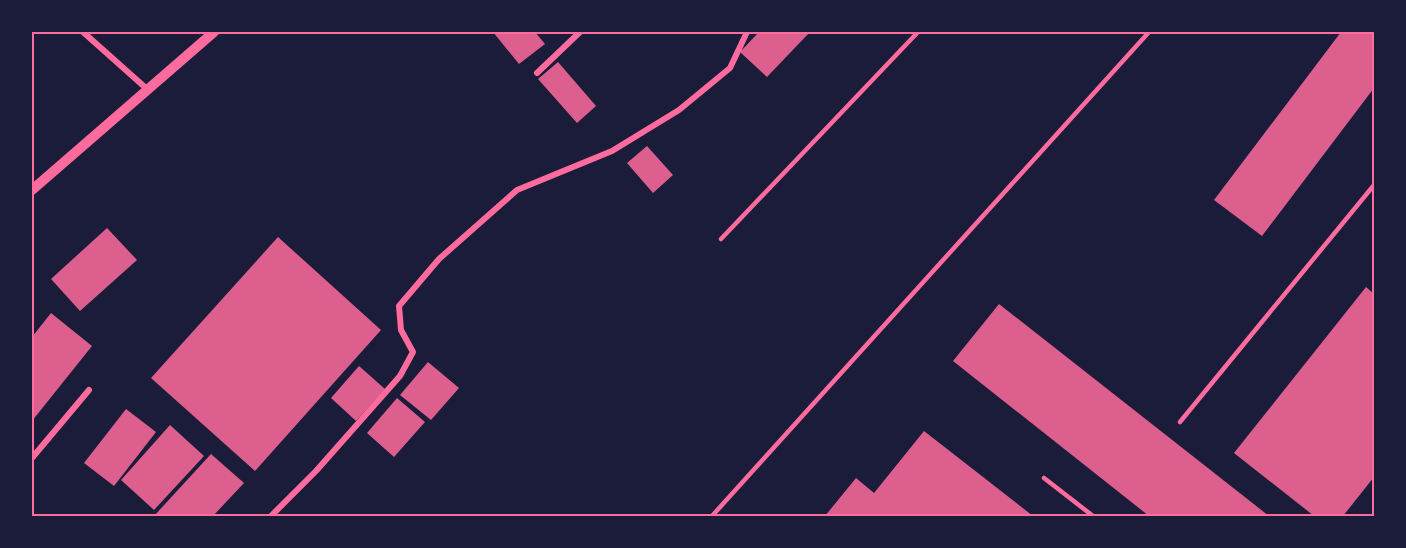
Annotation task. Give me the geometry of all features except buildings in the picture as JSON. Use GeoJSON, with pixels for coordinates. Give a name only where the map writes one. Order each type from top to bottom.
{"type":"FeatureCollection","features":[{"type":"Feature","properties":{"kind":"street"},"geometry":{"type":"LineString","coordinates":[[83,32],[147,89]]}},
{"type":"Feature","properties":{"kind":"street"},"geometry":{"type":"LineString","coordinates":[[32,190],[213,32]]}},
{"type":"Feature","properties":{"kind":"street"},"geometry":{"type":"LineString","coordinates":[[537,73],[580,32]]}},
{"type":"Feature","properties":{"kind":"street"},"geometry":{"type":"LineString","coordinates":[[271,516],[316,471],[400,376],[413,352],[401,330],[399,306],[439,259],[517,190],[612,151],[678,110],[730,68],[747,32]]}},
{"type":"Feature","properties":{"kind":"street"},"geometry":{"type":"LineString","coordinates":[[32,458],[89,390]]}},
{"type":"Feature","properties":{"kind":"lane"},"geometry":{"type":"LineString","coordinates":[[721,239],[918,32]]}},
{"type":"Feature","properties":{"kind":"lane"},"geometry":{"type":"LineString","coordinates":[[712,516],[1149,32]]}},
{"type":"Feature","properties":{"kind":"lane"},"geometry":{"type":"LineString","coordinates":[[1180,422],[1374,185]]}},
{"type":"Feature","properties":{"kind":"lane"},"geometry":{"type":"LineString","coordinates":[[1044,478],[1093,516]]}}]}
